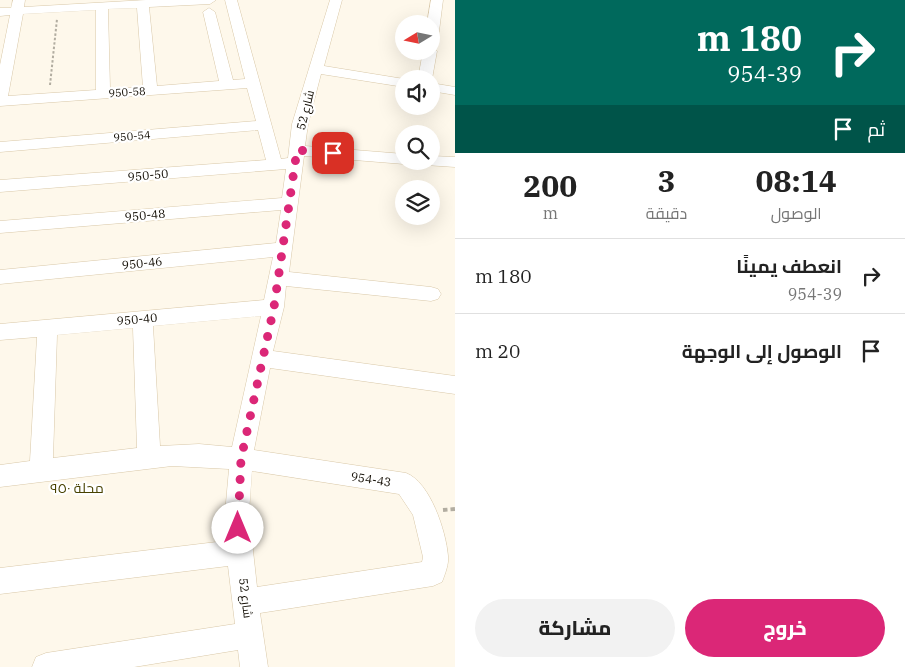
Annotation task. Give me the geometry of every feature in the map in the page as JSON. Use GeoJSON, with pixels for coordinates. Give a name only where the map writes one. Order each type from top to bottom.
{"type":"FeatureCollection","features":[{"type":"Feature","properties":{"kind":"street"},"geometry":{"type":"LineString","coordinates":[[231,0],[275,165]]}},
{"type":"Feature","properties":{"kind":"street","name":"شارع 52"},"geometry":{"type":"LineString","coordinates":[[254,667],[240,552],[238,514],[241,459],[274,307],[284,248],[300,124],[336,0]]}},
{"type":"Feature","properties":{"kind":"street"},"geometry":{"type":"LineString","coordinates":[[435,15],[437,0]]}},
{"type":"Feature","properties":{"kind":"street"},"geometry":{"type":"LineString","coordinates":[[143,4],[150,90]]}},
{"type":"Feature","properties":{"kind":"street"},"geometry":{"type":"LineString","coordinates":[[0,12],[18,6],[58,9],[143,4],[210,6],[227,85]]}},
{"type":"Feature","properties":{"kind":"street"},"geometry":{"type":"LineString","coordinates":[[0,102],[18,6]]}},
{"type":"Feature","properties":{"kind":"street"},"geometry":{"type":"LineString","coordinates":[[102,6],[102,94]]}},
{"type":"Feature","properties":{"kind":"street"},"geometry":{"type":"LineString","coordinates":[[315,69],[395,82]]}},
{"type":"Feature","properties":{"kind":"street","name":"950-58"},"geometry":{"type":"LineString","coordinates":[[0,102],[253,83]]}},
{"type":"Feature","properties":{"kind":"street"},"geometry":{"type":"LineString","coordinates":[[440,88],[455,91]]}},
{"type":"Feature","properties":{"kind":"street","name":"950-54"},"geometry":{"type":"LineString","coordinates":[[0,148],[265,125]]}},
{"type":"Feature","properties":{"kind":"street","name":"950-50"},"geometry":{"type":"LineString","coordinates":[[0,186],[275,165],[296,157],[395,158]]}},
{"type":"Feature","properties":{"kind":"street"},"geometry":{"type":"LineString","coordinates":[[440,161],[455,162]]}},
{"type":"Feature","properties":{"kind":"street","name":"950-48"},"geometry":{"type":"LineString","coordinates":[[0,227],[290,203]]}},
{"type":"Feature","properties":{"kind":"street","name":"950-46"},"geometry":{"type":"LineString","coordinates":[[0,277],[284,248]]}},
{"type":"Feature","properties":{"kind":"street"},"geometry":{"type":"LineString","coordinates":[[279,278],[431,294]]}},
{"type":"Feature","properties":{"kind":"street","name":"950-40"},"geometry":{"type":"LineString","coordinates":[[0,332],[274,307]]}},
{"type":"Feature","properties":{"kind":"street"},"geometry":{"type":"LineString","coordinates":[[143,319],[149,458]]}},
{"type":"Feature","properties":{"kind":"street"},"geometry":{"type":"LineString","coordinates":[[41,471],[47,327]]}},
{"type":"Feature","properties":{"kind":"street"},"geometry":{"type":"LineString","coordinates":[[262,358],[455,386]]}},
{"type":"Feature","properties":{"kind":"street","name":"954-43"},"geometry":{"type":"LineString","coordinates":[[0,476],[149,458],[198,455],[241,459],[406,484],[424,510],[436,557],[433,573],[246,602]]}},
{"type":"Feature","properties":{"kind":"street"},"geometry":{"type":"LineString","coordinates":[[0,580],[240,552]]}},
{"type":"Feature","properties":{"kind":"street"},"geometry":{"type":"LineString","coordinates":[[46,667],[250,635]]}},
{"type":"Feature","properties":{"kind":"path"},"geometry":{"type":"LineString","coordinates":[[49,98],[58,9]]}},
{"type":"Feature","properties":{"kind":"district","name":"محلة ٩٥٠"},"geometry":{"type":"Point","coordinates":[77,488]}},
{"type":"Feature","properties":{"kind":"route"},"geometry":{"type":"LineString","coordinates":[[238,528],[241,459],[274,307],[297,150],[333,153]]}}]}
